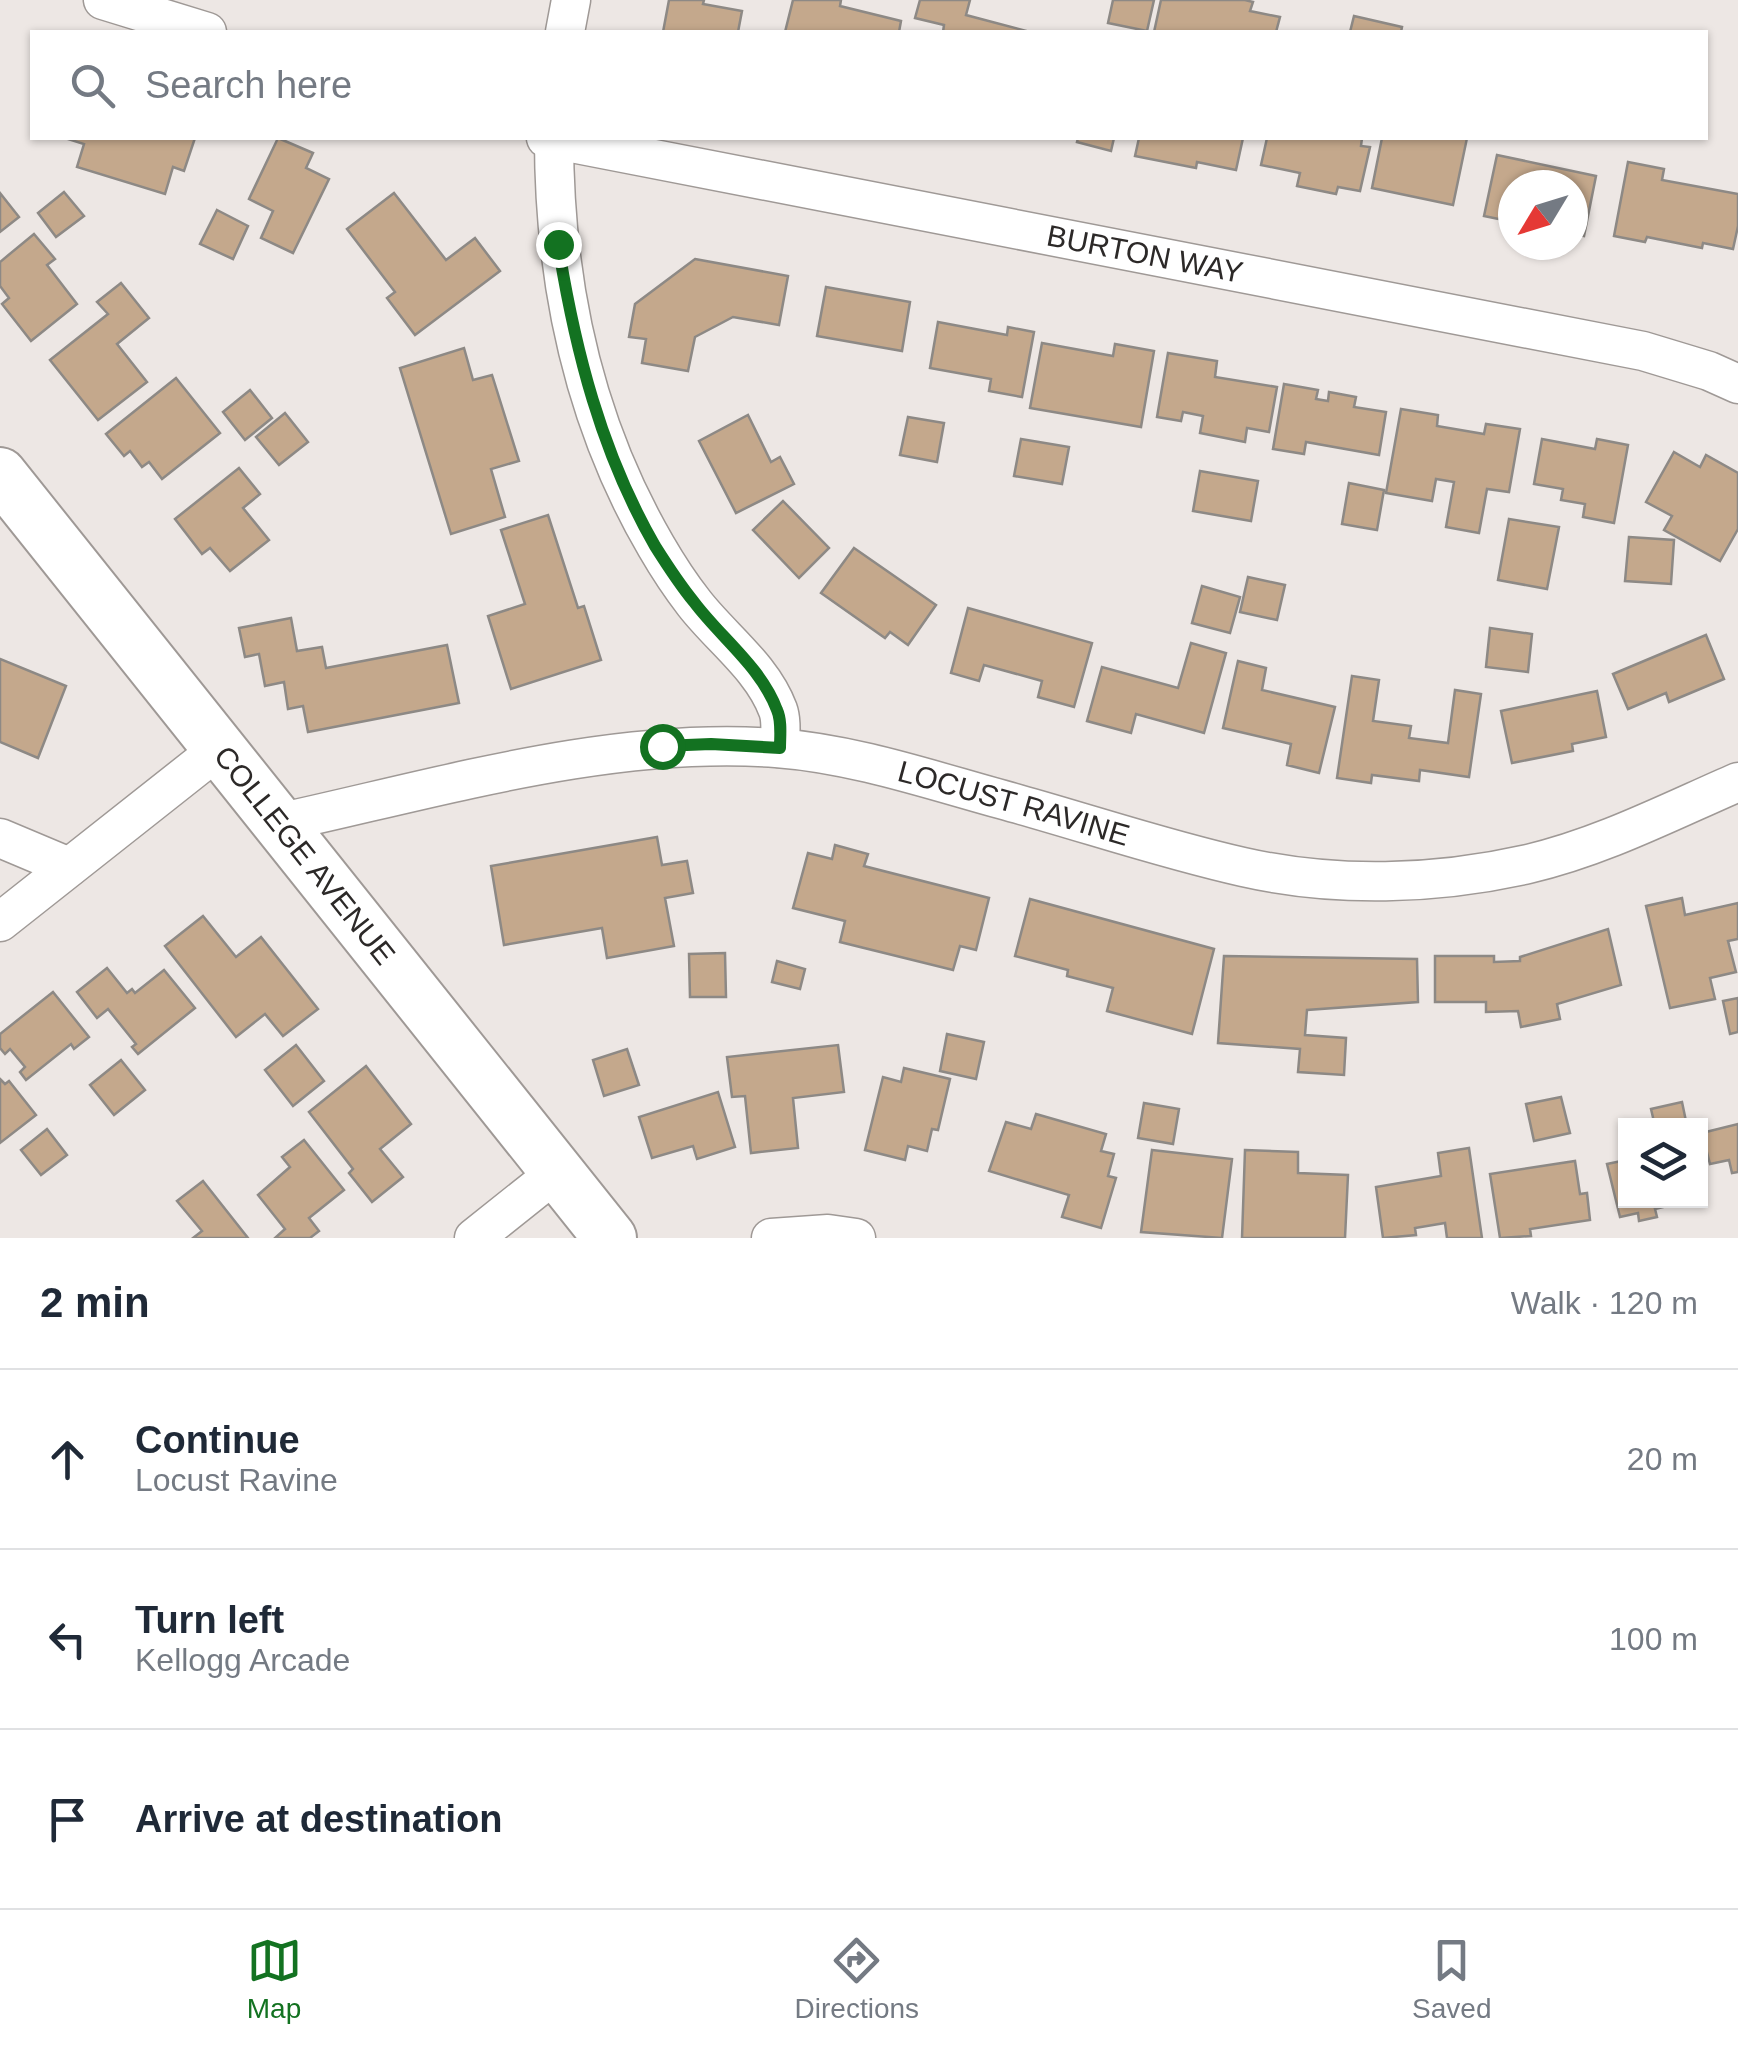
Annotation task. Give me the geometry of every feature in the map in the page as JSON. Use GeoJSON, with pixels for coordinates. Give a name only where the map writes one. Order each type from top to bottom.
{"type":"FeatureCollection","features":[{"type":"Feature","properties":{"kind":"street"},"geometry":{"type":"LineString","coordinates":[[103,0],[201,30]]}},
{"type":"Feature","properties":{"kind":"street"},"geometry":{"type":"LineString","coordinates":[[565,30],[571,0]]}},
{"type":"Feature","properties":{"kind":"street"},"geometry":{"type":"LineString","coordinates":[[552,140],[558,244],[571,325],[592,404],[622,481],[656,548],[694,603],[765,685],[779,714],[780,748]]}},
{"type":"Feature","properties":{"kind":"street","name":"BURTON WAY"},"geometry":{"type":"LineString","coordinates":[[562,140],[1642,351],[1738,384]]}},
{"type":"Feature","properties":{"kind":"street","name":"COLLEGE AVENUE"},"geometry":{"type":"LineString","coordinates":[[0,474],[610,1238]]}},
{"type":"Feature","properties":{"kind":"street","name":"LOCUST RAVINE"},"geometry":{"type":"LineString","coordinates":[[278,823],[575,759],[662,746],[711,744],[780,748],[848,758],[1244,867],[1340,880],[1416,880],[1530,864],[1604,840],[1738,782]]}},
{"type":"Feature","properties":{"kind":"street"},"geometry":{"type":"LineString","coordinates":[[0,922],[219,748]]}},
{"type":"Feature","properties":{"kind":"street"},"geometry":{"type":"LineString","coordinates":[[0,838],[69,868]]}},
{"type":"Feature","properties":{"kind":"street"},"geometry":{"type":"LineString","coordinates":[[474,1238],[557,1172]]}},
{"type":"Feature","properties":{"kind":"street"},"geometry":{"type":"LineString","coordinates":[[772,1238],[828,1234],[856,1238]]}},
{"type":"Feature","properties":{"kind":"building"},"geometry":{"type":"Polygon","coordinates":[[[669,0],[704,0],[703,4],[742,11],[738,30],[663,30],[669,0]]]}},
{"type":"Feature","properties":{"kind":"building"},"geometry":{"type":"Polygon","coordinates":[[[793,0],[841,0],[840,6],[901,21],[899,30],[786,30],[793,0]]]}},
{"type":"Feature","properties":{"kind":"building"},"geometry":{"type":"Polygon","coordinates":[[[920,0],[970,0],[966,15],[1022,30],[943,30],[944,25],[915,18],[920,0]]]}},
{"type":"Feature","properties":{"kind":"building"},"geometry":{"type":"Polygon","coordinates":[[[1113,0],[1154,0],[1147,30],[1108,23],[1113,0]]]}},
{"type":"Feature","properties":{"kind":"building"},"geometry":{"type":"Polygon","coordinates":[[[1161,0],[1245,0],[1253,2],[1250,11],[1280,17],[1277,30],[1154,30],[1161,0]]]}},
{"type":"Feature","properties":{"kind":"building"},"geometry":{"type":"Polygon","coordinates":[[[1354,16],[1402,27],[1401,30],[1350,30],[1354,16]]]}},
{"type":"Feature","properties":{"kind":"building"},"geometry":{"type":"Polygon","coordinates":[[[71,140],[194,140],[184,171],[173,167],[165,194],[77,167],[84,144],[71,140]]]}},
{"type":"Feature","properties":{"kind":"building"},"geometry":{"type":"Polygon","coordinates":[[[277,140],[313,153],[306,168],[329,179],[293,253],[261,238],[273,211],[249,199],[277,140]]]}},
{"type":"Feature","properties":{"kind":"building"},"geometry":{"type":"Polygon","coordinates":[[[1078,140],[1114,140],[1111,151],[1078,140]]]}},
{"type":"Feature","properties":{"kind":"building"},"geometry":{"type":"Polygon","coordinates":[[[1139,140],[1243,140],[1236,170],[1197,162],[1196,168],[1135,156],[1139,140]]]}},
{"type":"Feature","properties":{"kind":"building"},"geometry":{"type":"Polygon","coordinates":[[[1267,140],[1362,140],[1361,146],[1370,147],[1360,191],[1338,187],[1336,194],[1297,186],[1300,173],[1261,165],[1267,140]]]}},
{"type":"Feature","properties":{"kind":"building"},"geometry":{"type":"Polygon","coordinates":[[[1382,140],[1467,140],[1453,205],[1372,188],[1382,140]]]}},
{"type":"Feature","properties":{"kind":"building"},"geometry":{"type":"Polygon","coordinates":[[[1497,155],[1568,170],[1498,170],[1498,219],[1484,216],[1497,155]]]}},
{"type":"Feature","properties":{"kind":"building"},"geometry":{"type":"Polygon","coordinates":[[[1628,162],[1664,169],[1662,180],[1738,194],[1733,249],[1614,236],[1628,162]]]}},
{"type":"Feature","properties":{"kind":"building"},"geometry":{"type":"Polygon","coordinates":[[[1588,174],[1596,176],[1588,216],[1588,174]]]}},
{"type":"Feature","properties":{"kind":"building"},"geometry":{"type":"Polygon","coordinates":[[[64,192],[84,216],[56,237],[38,213],[64,192]]]}},
{"type":"Feature","properties":{"kind":"building"},"geometry":{"type":"Polygon","coordinates":[[[0,193],[19,217],[0,232],[0,193]]]}},
{"type":"Feature","properties":{"kind":"building"},"geometry":{"type":"Polygon","coordinates":[[[394,193],[446,260],[475,238],[500,271],[415,335],[387,298],[395,292],[347,229],[394,193]]]}},
{"type":"Feature","properties":{"kind":"building"},"geometry":{"type":"Polygon","coordinates":[[[217,210],[248,226],[233,259],[200,244],[217,210]]]}},
{"type":"Feature","properties":{"kind":"building"},"geometry":{"type":"Polygon","coordinates":[[[34,234],[55,259],[47,265],[77,304],[31,341],[2,304],[9,298],[0,286],[0,262],[34,234]]]}},
{"type":"Feature","properties":{"kind":"building"},"geometry":{"type":"Polygon","coordinates":[[[695,259],[788,276],[779,325],[733,317],[695,337],[688,371],[642,363],[646,339],[629,337],[635,304],[695,259]]]}},
{"type":"Feature","properties":{"kind":"building"},"geometry":{"type":"Polygon","coordinates":[[[121,283],[149,318],[117,344],[147,382],[98,420],[50,360],[108,314],[97,302],[121,283]]]}},
{"type":"Feature","properties":{"kind":"building"},"geometry":{"type":"Polygon","coordinates":[[[826,287],[910,302],[902,351],[817,336],[826,287]]]}},
{"type":"Feature","properties":{"kind":"building"},"geometry":{"type":"Polygon","coordinates":[[[938,322],[1007,335],[1008,327],[1034,332],[1022,397],[989,391],[991,379],[930,368],[938,322]]]}},
{"type":"Feature","properties":{"kind":"building"},"geometry":{"type":"Polygon","coordinates":[[[1042,343],[1113,356],[1115,344],[1154,351],[1141,427],[1030,408],[1042,343]]]}},
{"type":"Feature","properties":{"kind":"building"},"geometry":{"type":"Polygon","coordinates":[[[464,348],[473,380],[492,375],[519,461],[491,469],[505,517],[451,534],[400,368],[464,348]]]}},
{"type":"Feature","properties":{"kind":"building"},"geometry":{"type":"Polygon","coordinates":[[[1168,353],[1217,361],[1215,377],[1277,387],[1269,432],[1247,428],[1245,442],[1200,433],[1203,416],[1183,412],[1181,421],[1157,417],[1168,353]]]}},
{"type":"Feature","properties":{"kind":"building"},"geometry":{"type":"Polygon","coordinates":[[[176,378],[220,433],[162,479],[149,462],[142,467],[130,451],[124,456],[106,434],[176,378]]]}},
{"type":"Feature","properties":{"kind":"building"},"geometry":{"type":"Polygon","coordinates":[[[1284,384],[1318,390],[1316,399],[1328,401],[1329,392],[1356,397],[1354,407],[1386,412],[1379,455],[1306,442],[1304,454],[1273,449],[1284,384]]]}},
{"type":"Feature","properties":{"kind":"building"},"geometry":{"type":"Polygon","coordinates":[[[250,390],[272,418],[245,440],[223,412],[250,390]]]}},
{"type":"Feature","properties":{"kind":"building"},"geometry":{"type":"Polygon","coordinates":[[[1401,409],[1438,415],[1437,426],[1484,434],[1486,424],[1520,429],[1509,492],[1487,489],[1479,533],[1446,527],[1454,482],[1436,479],[1432,501],[1386,493],[1401,409]]]}},
{"type":"Feature","properties":{"kind":"building"},"geometry":{"type":"Polygon","coordinates":[[[285,413],[308,442],[279,465],[256,437],[285,413]]]}},
{"type":"Feature","properties":{"kind":"building"},"geometry":{"type":"Polygon","coordinates":[[[748,415],[771,462],[780,457],[794,484],[736,513],[699,441],[748,415]]]}},
{"type":"Feature","properties":{"kind":"building"},"geometry":{"type":"Polygon","coordinates":[[[908,417],[944,423],[937,462],[900,455],[908,417]]]}},
{"type":"Feature","properties":{"kind":"building"},"geometry":{"type":"Polygon","coordinates":[[[1021,439],[1069,447],[1062,484],[1014,476],[1021,439]]]}},
{"type":"Feature","properties":{"kind":"building"},"geometry":{"type":"Polygon","coordinates":[[[1542,439],[1595,449],[1597,439],[1628,445],[1614,523],[1583,517],[1585,504],[1561,500],[1563,489],[1534,484],[1542,439]]]}},
{"type":"Feature","properties":{"kind":"building"},"geometry":{"type":"Polygon","coordinates":[[[1674,452],[1700,467],[1706,455],[1738,473],[1738,529],[1720,561],[1664,530],[1672,516],[1646,502],[1674,452]]]}},
{"type":"Feature","properties":{"kind":"building"},"geometry":{"type":"Polygon","coordinates":[[[239,468],[260,494],[243,508],[269,540],[230,571],[210,548],[202,554],[175,519],[239,468]]]}},
{"type":"Feature","properties":{"kind":"building"},"geometry":{"type":"Polygon","coordinates":[[[1200,471],[1258,481],[1251,521],[1193,511],[1200,471]]]}},
{"type":"Feature","properties":{"kind":"building"},"geometry":{"type":"Polygon","coordinates":[[[1349,483],[1384,490],[1377,530],[1342,524],[1349,483]]]}},
{"type":"Feature","properties":{"kind":"building"},"geometry":{"type":"Polygon","coordinates":[[[783,501],[829,548],[799,578],[753,530],[783,501]]]}},
{"type":"Feature","properties":{"kind":"building"},"geometry":{"type":"Polygon","coordinates":[[[548,515],[578,608],[584,606],[601,660],[511,689],[488,616],[525,604],[501,530],[548,515]]]}},
{"type":"Feature","properties":{"kind":"building"},"geometry":{"type":"Polygon","coordinates":[[[1509,519],[1559,527],[1547,589],[1498,580],[1509,519]]]}},
{"type":"Feature","properties":{"kind":"building"},"geometry":{"type":"Polygon","coordinates":[[[1629,537],[1674,540],[1671,584],[1625,581],[1629,537]]]}},
{"type":"Feature","properties":{"kind":"building"},"geometry":{"type":"Polygon","coordinates":[[[854,548],[936,605],[908,645],[890,632],[885,638],[821,593],[854,548]]]}},
{"type":"Feature","properties":{"kind":"building"},"geometry":{"type":"Polygon","coordinates":[[[1248,577],[1285,585],[1277,620],[1240,612],[1248,577]]]}},
{"type":"Feature","properties":{"kind":"building"},"geometry":{"type":"Polygon","coordinates":[[[1202,586],[1240,597],[1230,633],[1192,623],[1202,586]]]}},
{"type":"Feature","properties":{"kind":"building"},"geometry":{"type":"Polygon","coordinates":[[[968,608],[1092,643],[1074,707],[1038,697],[1042,681],[984,665],[979,681],[951,673],[968,608]]]}},
{"type":"Feature","properties":{"kind":"building"},"geometry":{"type":"Polygon","coordinates":[[[291,618],[297,651],[322,647],[326,668],[447,645],[459,703],[308,732],[303,706],[288,709],[284,682],[265,686],[259,654],[245,657],[239,628],[291,618]]]}},
{"type":"Feature","properties":{"kind":"building"},"geometry":{"type":"Polygon","coordinates":[[[1490,628],[1532,634],[1528,672],[1486,667],[1490,628]]]}},
{"type":"Feature","properties":{"kind":"building"},"geometry":{"type":"Polygon","coordinates":[[[1706,635],[1724,679],[1669,702],[1666,693],[1628,709],[1613,674],[1706,635]]]}},
{"type":"Feature","properties":{"kind":"building"},"geometry":{"type":"Polygon","coordinates":[[[1191,643],[1226,653],[1204,733],[1136,714],[1131,733],[1087,721],[1102,667],[1178,688],[1191,643]]]}},
{"type":"Feature","properties":{"kind":"building"},"geometry":{"type":"Polygon","coordinates":[[[0,659],[66,686],[38,758],[0,742],[0,659]]]}},
{"type":"Feature","properties":{"kind":"building"},"geometry":{"type":"Polygon","coordinates":[[[1238,661],[1266,668],[1262,690],[1335,707],[1319,773],[1287,765],[1291,744],[1223,728],[1238,661]]]}},
{"type":"Feature","properties":{"kind":"building"},"geometry":{"type":"Polygon","coordinates":[[[1352,676],[1379,680],[1373,721],[1411,726],[1409,738],[1448,743],[1455,690],[1481,694],[1469,777],[1420,770],[1419,781],[1372,775],[1371,783],[1337,778],[1352,676]]]}},
{"type":"Feature","properties":{"kind":"building"},"geometry":{"type":"Polygon","coordinates":[[[1597,691],[1606,737],[1572,744],[1573,751],[1512,763],[1501,711],[1597,691]]]}},
{"type":"Feature","properties":{"kind":"building"},"geometry":{"type":"Polygon","coordinates":[[[657,837],[662,865],[687,861],[693,893],[665,898],[674,946],[607,958],[602,928],[504,945],[491,866],[657,837]]]}},
{"type":"Feature","properties":{"kind":"building"},"geometry":{"type":"Polygon","coordinates":[[[835,845],[868,854],[864,866],[989,898],[976,950],[960,946],[953,970],[840,942],[845,921],[793,908],[808,853],[832,859],[835,845]]]}},
{"type":"Feature","properties":{"kind":"building"},"geometry":{"type":"Polygon","coordinates":[[[1682,898],[1685,915],[1738,903],[1738,939],[1728,941],[1736,972],[1710,978],[1715,999],[1670,1008],[1646,906],[1682,898]]]}},
{"type":"Feature","properties":{"kind":"building"},"geometry":{"type":"Polygon","coordinates":[[[1030,899],[1214,949],[1192,1034],[1107,1011],[1113,988],[1067,976],[1068,970],[1015,956],[1030,899]]]}},
{"type":"Feature","properties":{"kind":"building"},"geometry":{"type":"Polygon","coordinates":[[[203,916],[236,957],[261,937],[318,1009],[283,1036],[265,1014],[236,1037],[165,946],[203,916]]]}},
{"type":"Feature","properties":{"kind":"building"},"geometry":{"type":"Polygon","coordinates":[[[1608,929],[1621,985],[1557,1004],[1560,1019],[1521,1027],[1518,1011],[1486,1012],[1486,1002],[1435,1002],[1435,956],[1494,956],[1494,962],[1520,961],[1520,957],[1608,929]]]}},
{"type":"Feature","properties":{"kind":"building"},"geometry":{"type":"Polygon","coordinates":[[[725,953],[726,997],[690,997],[689,954],[725,953]]]}},
{"type":"Feature","properties":{"kind":"building"},"geometry":{"type":"Polygon","coordinates":[[[1224,956],[1417,959],[1418,1002],[1307,1010],[1305,1035],[1346,1038],[1344,1075],[1298,1072],[1300,1049],[1218,1043],[1224,956]]]}},
{"type":"Feature","properties":{"kind":"building"},"geometry":{"type":"Polygon","coordinates":[[[777,961],[805,969],[800,989],[772,982],[777,961]]]}},
{"type":"Feature","properties":{"kind":"building"},"geometry":{"type":"Polygon","coordinates":[[[107,968],[127,993],[132,989],[135,993],[164,970],[195,1008],[138,1054],[132,1047],[136,1044],[108,1009],[97,1018],[77,992],[107,968]]]}},
{"type":"Feature","properties":{"kind":"building"},"geometry":{"type":"Polygon","coordinates":[[[53,992],[89,1037],[74,1049],[71,1044],[26,1080],[20,1072],[25,1067],[10,1049],[5,1054],[0,1048],[0,1034],[53,992]]]}},
{"type":"Feature","properties":{"kind":"building"},"geometry":{"type":"Polygon","coordinates":[[[1738,998],[1738,1032],[1730,1034],[1723,1001],[1738,998]]]}},
{"type":"Feature","properties":{"kind":"building"},"geometry":{"type":"Polygon","coordinates":[[[947,1034],[984,1042],[976,1079],[940,1071],[947,1034]]]}},
{"type":"Feature","properties":{"kind":"building"},"geometry":{"type":"Polygon","coordinates":[[[296,1045],[324,1081],[293,1106],[265,1070],[296,1045]]]}},
{"type":"Feature","properties":{"kind":"building"},"geometry":{"type":"Polygon","coordinates":[[[838,1045],[844,1092],[793,1098],[798,1148],[751,1153],[745,1096],[732,1097],[727,1057],[838,1045]]]}},
{"type":"Feature","properties":{"kind":"building"},"geometry":{"type":"Polygon","coordinates":[[[627,1049],[639,1085],[604,1096],[593,1060],[627,1049]]]}},
{"type":"Feature","properties":{"kind":"building"},"geometry":{"type":"Polygon","coordinates":[[[121,1060],[145,1090],[114,1115],[90,1085],[121,1060]]]}},
{"type":"Feature","properties":{"kind":"building"},"geometry":{"type":"Polygon","coordinates":[[[366,1066],[411,1124],[380,1149],[403,1177],[372,1202],[349,1173],[353,1169],[309,1112],[366,1066]]]}},
{"type":"Feature","properties":{"kind":"building"},"geometry":{"type":"Polygon","coordinates":[[[904,1068],[950,1079],[938,1130],[932,1129],[927,1151],[908,1146],[905,1160],[865,1150],[883,1077],[901,1082],[904,1068]]]}},
{"type":"Feature","properties":{"kind":"building"},"geometry":{"type":"Polygon","coordinates":[[[0,1079],[5,1084],[9,1081],[36,1115],[0,1143],[0,1079]]]}},
{"type":"Feature","properties":{"kind":"building"},"geometry":{"type":"Polygon","coordinates":[[[718,1092],[735,1147],[697,1159],[693,1146],[652,1158],[639,1117],[718,1092]]]}},
{"type":"Feature","properties":{"kind":"building"},"geometry":{"type":"Polygon","coordinates":[[[1561,1097],[1570,1133],[1534,1141],[1526,1104],[1561,1097]]]}},
{"type":"Feature","properties":{"kind":"building"},"geometry":{"type":"Polygon","coordinates":[[[1682,1102],[1685,1118],[1653,1118],[1651,1109],[1682,1102]]]}},
{"type":"Feature","properties":{"kind":"building"},"geometry":{"type":"Polygon","coordinates":[[[1144,1103],[1179,1109],[1173,1144],[1138,1138],[1144,1103]]]}},
{"type":"Feature","properties":{"kind":"building"},"geometry":{"type":"Polygon","coordinates":[[[1036,1114],[1106,1134],[1101,1151],[1114,1154],[1108,1176],[1116,1178],[1101,1228],[1062,1217],[1069,1195],[989,1171],[1006,1122],[1031,1129],[1036,1114]]]}},
{"type":"Feature","properties":{"kind":"building"},"geometry":{"type":"Polygon","coordinates":[[[1738,1124],[1738,1172],[1732,1173],[1729,1160],[1710,1164],[1708,1132],[1738,1124]]]}},
{"type":"Feature","properties":{"kind":"building"},"geometry":{"type":"Polygon","coordinates":[[[47,1129],[67,1155],[41,1175],[21,1150],[47,1129]]]}},
{"type":"Feature","properties":{"kind":"building"},"geometry":{"type":"Polygon","coordinates":[[[304,1140],[344,1190],[309,1218],[319,1231],[310,1238],[275,1238],[285,1229],[258,1195],[290,1167],[282,1157],[304,1140]]]}},
{"type":"Feature","properties":{"kind":"building"},"geometry":{"type":"Polygon","coordinates":[[[1469,1148],[1482,1238],[1447,1238],[1445,1223],[1415,1228],[1416,1235],[1383,1238],[1376,1187],[1441,1176],[1438,1153],[1469,1148]]]}},
{"type":"Feature","properties":{"kind":"building"},"geometry":{"type":"Polygon","coordinates":[[[1152,1150],[1232,1159],[1222,1238],[1141,1232],[1152,1150]]]}},
{"type":"Feature","properties":{"kind":"building"},"geometry":{"type":"Polygon","coordinates":[[[1245,1150],[1298,1152],[1298,1173],[1348,1175],[1345,1238],[1242,1238],[1245,1150]]]}},
{"type":"Feature","properties":{"kind":"building"},"geometry":{"type":"Polygon","coordinates":[[[1575,1161],[1580,1194],[1587,1193],[1590,1220],[1530,1229],[1531,1236],[1500,1238],[1490,1174],[1575,1161]]]}},
{"type":"Feature","properties":{"kind":"building"},"geometry":{"type":"Polygon","coordinates":[[[1618,1162],[1618,1208],[1659,1208],[1655,1209],[1657,1217],[1639,1221],[1638,1213],[1620,1217],[1607,1164],[1618,1162]]]}},
{"type":"Feature","properties":{"kind":"building"},"geometry":{"type":"Polygon","coordinates":[[[203,1181],[248,1238],[193,1238],[202,1231],[177,1201],[203,1181]]]}},
{"type":"Feature","properties":{"kind":"route"},"geometry":{"type":"LineString","coordinates":[[558,244],[571,325],[592,404],[622,481],[656,548],[694,603],[765,685],[779,714],[780,748],[662,746]]}}]}
